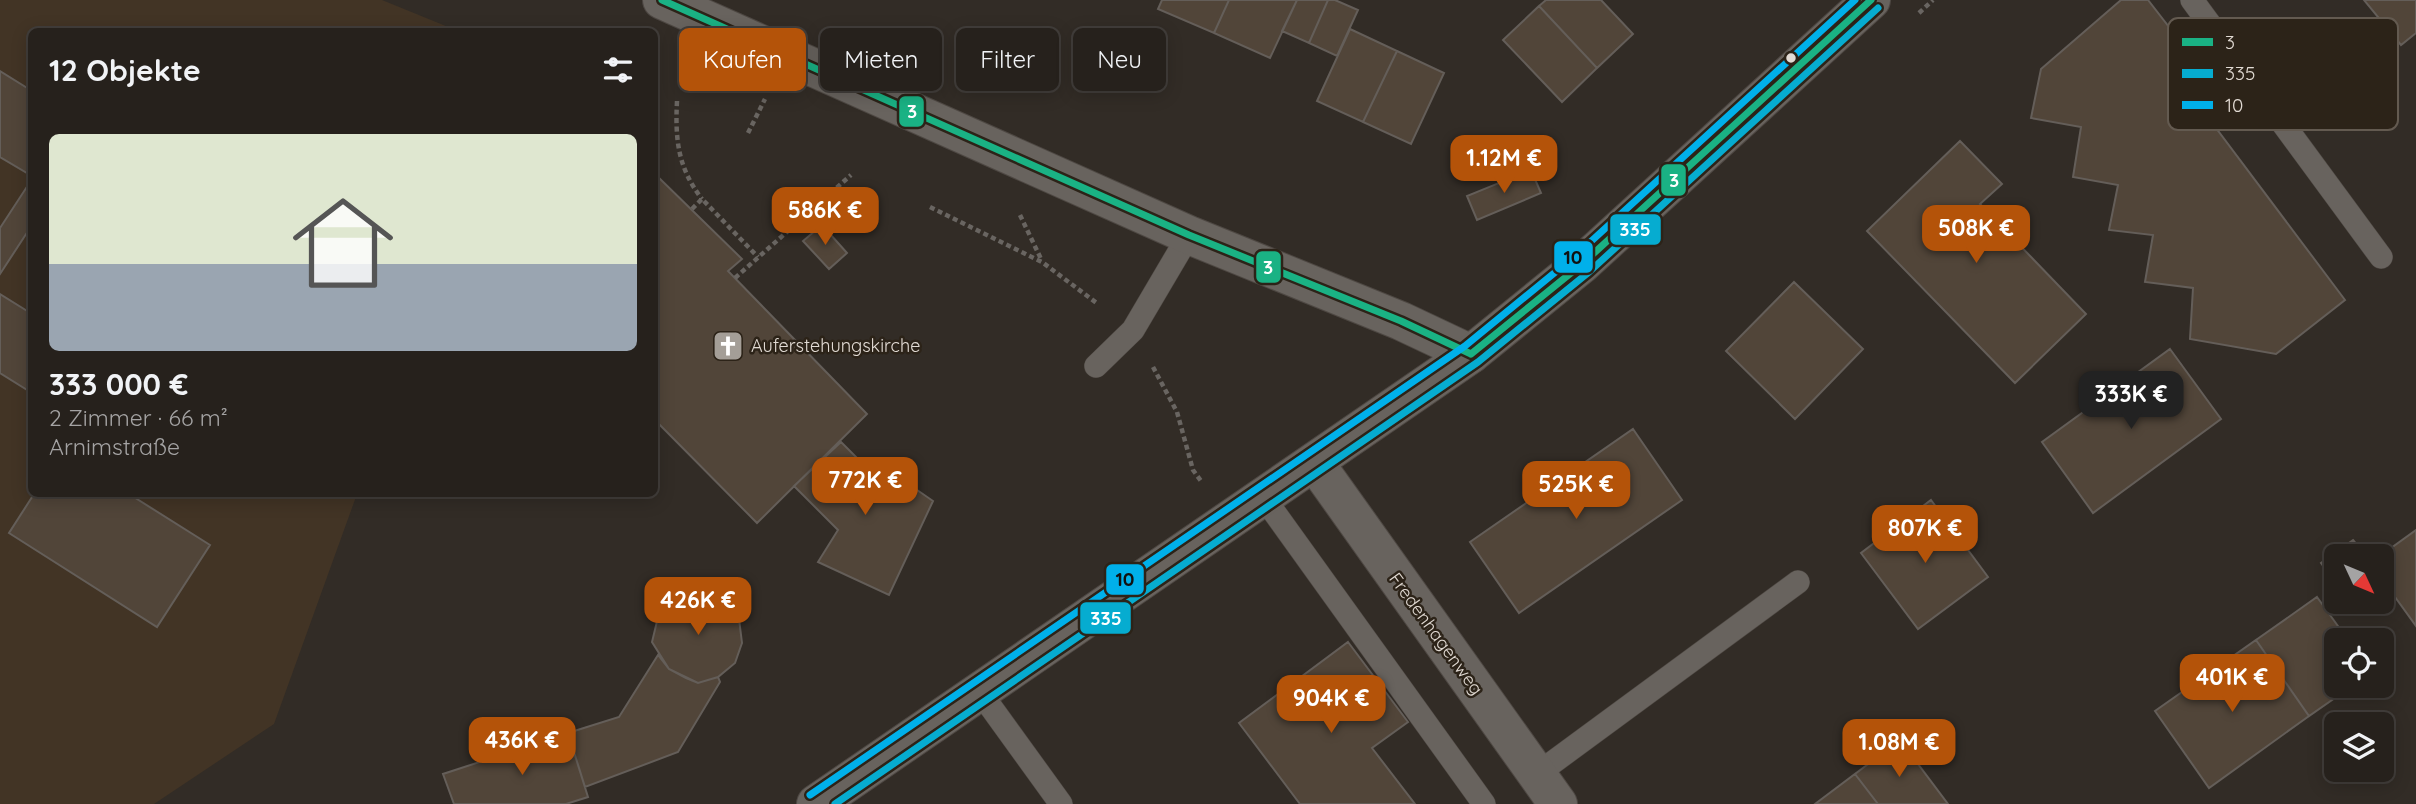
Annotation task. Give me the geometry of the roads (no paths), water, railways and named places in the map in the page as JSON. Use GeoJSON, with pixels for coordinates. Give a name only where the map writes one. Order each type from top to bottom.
{"type":"FeatureCollection","features":[{"type":"Feature","properties":{"kind":"main road"},"geometry":{"type":"LineString","coordinates":[[662,0],[703,8],[1189,235],[1401,321],[1471,354]]}},
{"type":"Feature","properties":{"kind":"main road"},"geometry":{"type":"LineString","coordinates":[[816,804],[1471,354],[1582,264],[1871,0]]}},
{"type":"Feature","properties":{"kind":"main road","name":"Fredenhagenweg"},"geometry":{"type":"LineString","coordinates":[[1315,463],[1548,789]]}},
{"type":"Feature","properties":{"kind":"lane"},"geometry":{"type":"LineString","coordinates":[[2192,0],[2205,18]]}},
{"type":"Feature","properties":{"kind":"lane"},"geometry":{"type":"LineString","coordinates":[[2288,130],[2381,257]]}},
{"type":"Feature","properties":{"kind":"lane"},"geometry":{"type":"LineString","coordinates":[[1096,366],[1133,330],[1189,235]]}},
{"type":"Feature","properties":{"kind":"lane"},"geometry":{"type":"LineString","coordinates":[[1264,498],[1483,804]]}},
{"type":"Feature","properties":{"kind":"lane"},"geometry":{"type":"LineString","coordinates":[[1548,789],[1798,582]]}},
{"type":"Feature","properties":{"kind":"lane"},"geometry":{"type":"LineString","coordinates":[[981,692],[1061,804]]}},
{"type":"Feature","properties":{"kind":"place","name":"Auferstehungskirche"},"geometry":{"type":"Point","coordinates":[728,346]}}]}
